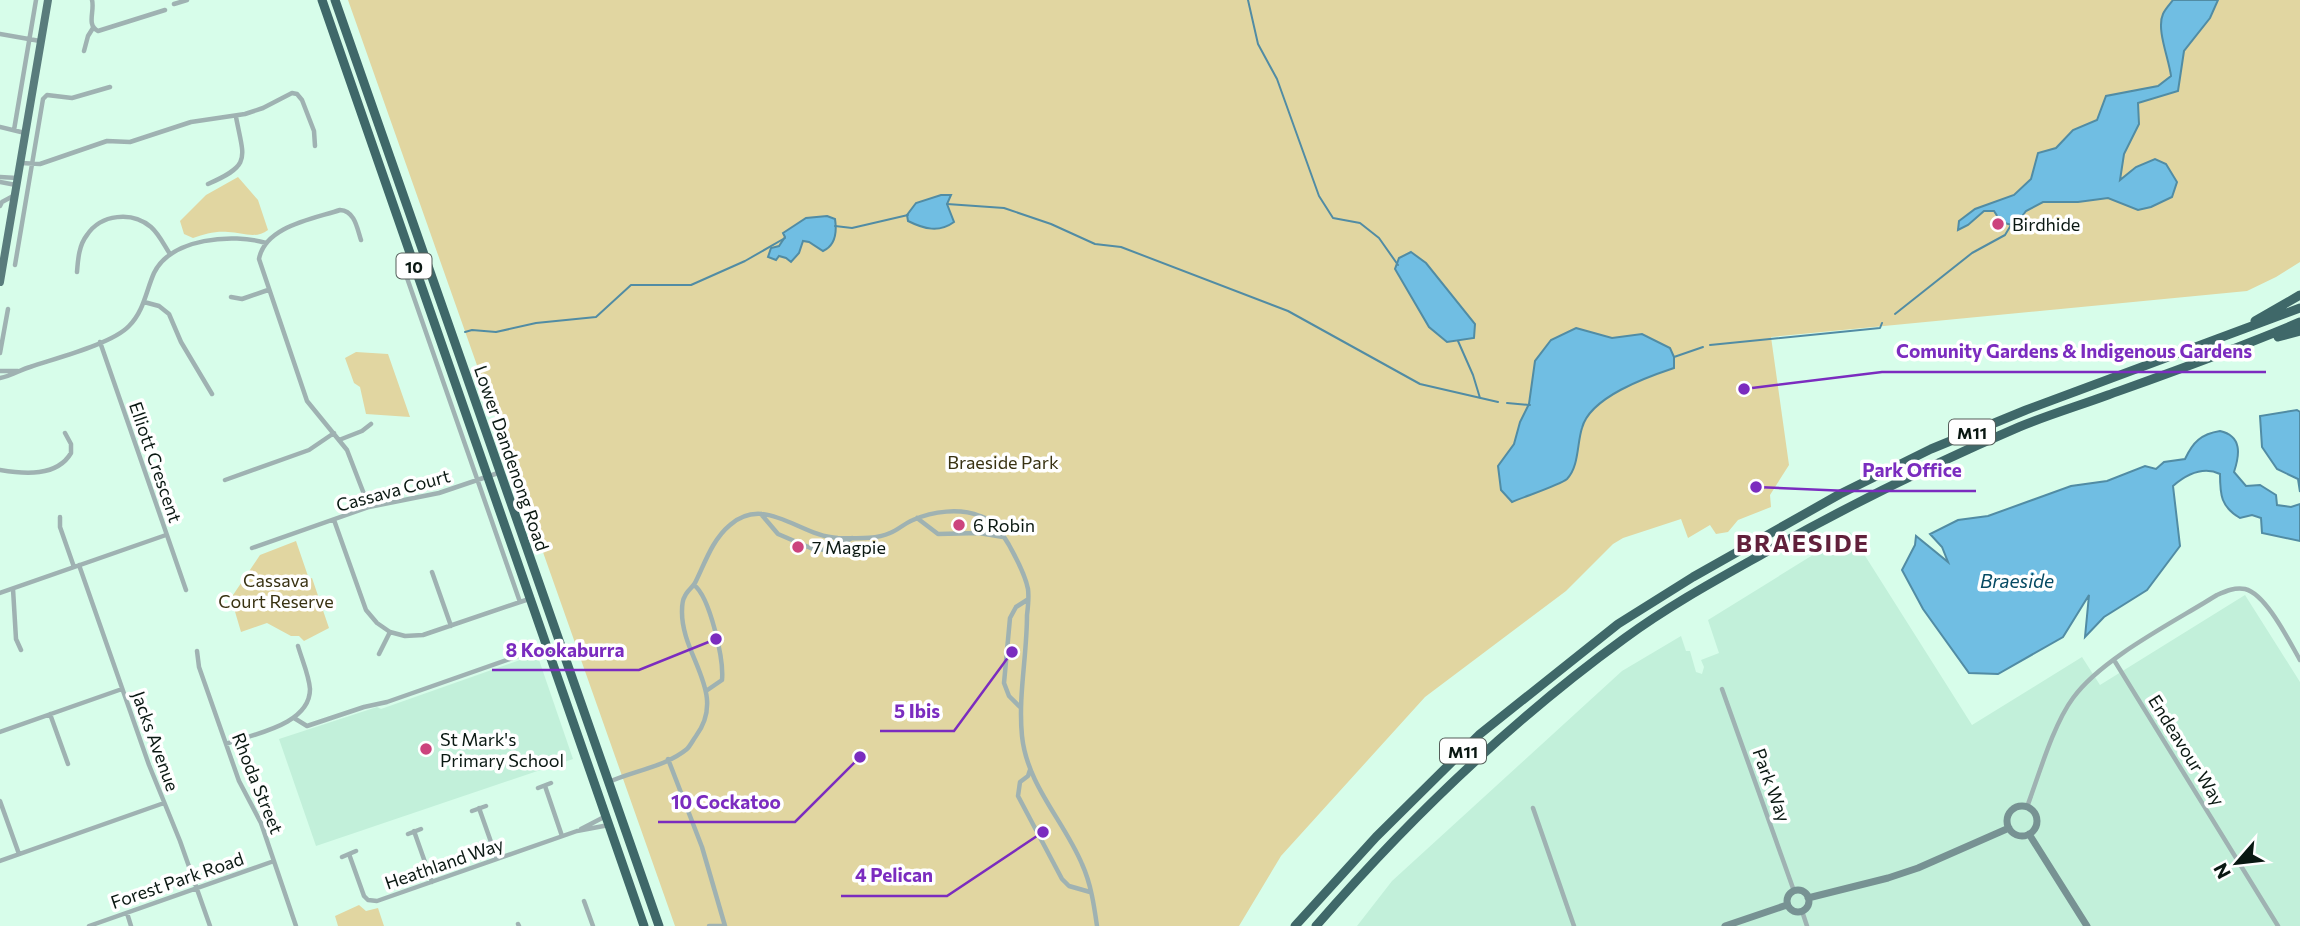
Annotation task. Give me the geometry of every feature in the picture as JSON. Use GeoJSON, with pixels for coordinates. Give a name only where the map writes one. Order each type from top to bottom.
{"type":"FeatureCollection","features":[{"type":"Feature","properties":{"kind":"highway","name":"Lower Dandenong Road"},"geometry":{"type":"LineString","coordinates":[[322,0],[488,476],[525,600],[547,646],[644,926]]}},
{"type":"Feature","properties":{"kind":"highway","name":"Lower Dandenong Road"},"geometry":{"type":"LineString","coordinates":[[335,0],[659,926]]}},
{"type":"Feature","properties":{"kind":"highway"},"geometry":{"type":"LineString","coordinates":[[2235,333],[2300,295]]}},
{"type":"Feature","properties":{"kind":"highway","name":"M11"},"geometry":{"type":"LineString","coordinates":[[1294,926],[1376,837],[1480,734],[1618,624],[1658,599],[1767,533],[1931,449],[2026,410],[2300,309]]}},
{"type":"Feature","properties":{"kind":"highway","name":"M11"},"geometry":{"type":"LineString","coordinates":[[1316,926],[1384,851],[1479,757],[1627,636],[1704,587],[1830,516],[1931,466],[2023,425],[2241,347],[2300,322]]}},
{"type":"Feature","properties":{"kind":"highway"},"geometry":{"type":"LineString","coordinates":[[2241,347],[2300,331]]}},
{"type":"Feature","properties":{"kind":"main road"},"geometry":{"type":"LineString","coordinates":[[0,282],[48,0]]}},
{"type":"Feature","properties":{"kind":"street"},"geometry":{"type":"LineString","coordinates":[[14,128],[36,0]]}},
{"type":"Feature","properties":{"kind":"street"},"geometry":{"type":"LineString","coordinates":[[92,0],[93,28]]}},
{"type":"Feature","properties":{"kind":"street"},"geometry":{"type":"LineString","coordinates":[[174,4],[187,0]]}},
{"type":"Feature","properties":{"kind":"street"},"geometry":{"type":"LineString","coordinates":[[93,28],[104,31],[164,9]]}},
{"type":"Feature","properties":{"kind":"street"},"geometry":{"type":"LineString","coordinates":[[84,51],[93,28]]}},
{"type":"Feature","properties":{"kind":"street"},"geometry":{"type":"LineString","coordinates":[[0,34],[41,41]]}},
{"type":"Feature","properties":{"kind":"street"},"geometry":{"type":"LineString","coordinates":[[15,265],[43,99],[47,95],[72,98],[110,87]]}},
{"type":"Feature","properties":{"kind":"street"},"geometry":{"type":"LineString","coordinates":[[20,163],[44,163],[107,141],[130,142],[191,122],[236,116],[263,108],[289,94],[297,94],[302,100],[314,131],[314,146]]}},
{"type":"Feature","properties":{"kind":"street"},"geometry":{"type":"LineString","coordinates":[[208,184],[233,172],[242,161],[236,116]]}},
{"type":"Feature","properties":{"kind":"street"},"geometry":{"type":"LineString","coordinates":[[0,127],[26,129]]}},
{"type":"Feature","properties":{"kind":"street"},"geometry":{"type":"LineString","coordinates":[[0,179],[16,186],[0,206]]}},
{"type":"Feature","properties":{"kind":"street"},"geometry":{"type":"LineString","coordinates":[[361,240],[352,215],[342,210],[282,230],[265,245],[261,269],[307,401],[340,440],[352,460],[369,508]]}},
{"type":"Feature","properties":{"kind":"street"},"geometry":{"type":"LineString","coordinates":[[77,272],[81,247],[87,234],[98,224],[111,218],[132,218],[146,223],[170,254]]}},
{"type":"Feature","properties":{"kind":"street"},"geometry":{"type":"LineString","coordinates":[[0,378],[100,342],[129,327],[144,302],[155,272],[170,254],[229,237],[265,245]]}},
{"type":"Feature","properties":{"kind":"street","name":"Lower Dandenong Road"},"geometry":{"type":"LineString","coordinates":[[413,261],[406,272],[478,480],[525,600]]}},
{"type":"Feature","properties":{"kind":"street"},"geometry":{"type":"LineString","coordinates":[[231,297],[242,299],[268,289]]}},
{"type":"Feature","properties":{"kind":"street"},"geometry":{"type":"LineString","coordinates":[[144,302],[159,306],[169,314],[181,342],[212,394]]}},
{"type":"Feature","properties":{"kind":"street"},"geometry":{"type":"LineString","coordinates":[[0,353],[8,309]]}},
{"type":"Feature","properties":{"kind":"street","name":"Elliott Crescent"},"geometry":{"type":"LineString","coordinates":[[100,342],[186,590]]}},
{"type":"Feature","properties":{"kind":"street"},"geometry":{"type":"LineString","coordinates":[[0,371],[18,371]]}},
{"type":"Feature","properties":{"kind":"street"},"geometry":{"type":"LineString","coordinates":[[340,440],[371,424]]}},
{"type":"Feature","properties":{"kind":"street"},"geometry":{"type":"LineString","coordinates":[[0,470],[37,473],[61,464],[69,457],[72,449],[65,433]]}},
{"type":"Feature","properties":{"kind":"street"},"geometry":{"type":"LineString","coordinates":[[225,480],[309,450],[334,433]]}},
{"type":"Feature","properties":{"kind":"street","name":"Cassava Court"},"geometry":{"type":"LineString","coordinates":[[252,548],[369,508],[439,493],[501,472]]}},
{"type":"Feature","properties":{"kind":"street"},"geometry":{"type":"LineString","coordinates":[[609,782],[687,749],[705,724],[706,691],[684,630],[682,612],[685,596],[694,585],[712,547],[729,525],[748,513],[769,514],[813,533],[835,538],[869,539],[891,533],[917,518],[937,512],[960,511],[981,516],[998,527],[1020,567],[1028,589],[1020,708],[1023,741],[1051,812],[1082,864],[1091,892],[1097,926]]}},
{"type":"Feature","properties":{"kind":"street"},"geometry":{"type":"LineString","coordinates":[[761,514],[778,534],[813,549],[829,550],[852,538]]}},
{"type":"Feature","properties":{"kind":"street","name":"Jacks Avenue"},"geometry":{"type":"LineString","coordinates":[[61,517],[61,532],[210,926]]}},
{"type":"Feature","properties":{"kind":"street"},"geometry":{"type":"LineString","coordinates":[[917,518],[938,534],[979,533],[1004,538]]}},
{"type":"Feature","properties":{"kind":"street"},"geometry":{"type":"LineString","coordinates":[[334,520],[366,610],[377,623],[390,632],[405,636],[423,635],[525,600]]}},
{"type":"Feature","properties":{"kind":"street"},"geometry":{"type":"LineString","coordinates":[[0,593],[166,535]]}},
{"type":"Feature","properties":{"kind":"street"},"geometry":{"type":"LineString","coordinates":[[432,572],[451,626]]}},
{"type":"Feature","properties":{"kind":"street"},"geometry":{"type":"LineString","coordinates":[[694,585],[701,590],[709,606],[724,669],[722,680],[706,691]]}},
{"type":"Feature","properties":{"kind":"street"},"geometry":{"type":"LineString","coordinates":[[13,589],[15,634],[21,650]]}},
{"type":"Feature","properties":{"kind":"street"},"geometry":{"type":"LineString","coordinates":[[2026,807],[2057,727],[2071,700],[2093,675],[2217,595],[2231,589],[2245,589],[2256,594],[2266,605],[2300,660]]}},
{"type":"Feature","properties":{"kind":"street"},"geometry":{"type":"LineString","coordinates":[[1020,708],[1009,696],[1004,683],[1010,618],[1016,607],[1028,600]]}},
{"type":"Feature","properties":{"kind":"street"},"geometry":{"type":"LineString","coordinates":[[379,654],[390,632]]}},
{"type":"Feature","properties":{"kind":"street"},"geometry":{"type":"LineString","coordinates":[[226,744],[294,719],[307,702],[310,691],[308,676],[298,646]]}},
{"type":"Feature","properties":{"kind":"street"},"geometry":{"type":"LineString","coordinates":[[294,719],[307,726],[387,702],[547,646]]}},
{"type":"Feature","properties":{"kind":"street","name":"Rhoda Street"},"geometry":{"type":"LineString","coordinates":[[197,651],[199,667],[226,744],[242,787],[261,823],[296,926]]}},
{"type":"Feature","properties":{"kind":"street","name":"Endeavour Way"},"geometry":{"type":"LineString","coordinates":[[2115,660],[2278,926]]}},
{"type":"Feature","properties":{"kind":"street"},"geometry":{"type":"LineString","coordinates":[[0,732],[122,689]]}},
{"type":"Feature","properties":{"kind":"street","name":"Park Way"},"geometry":{"type":"LineString","coordinates":[[1723,689],[1794,891]]}},
{"type":"Feature","properties":{"kind":"street"},"geometry":{"type":"LineString","coordinates":[[50,714],[68,764]]}},
{"type":"Feature","properties":{"kind":"street"},"geometry":{"type":"LineString","coordinates":[[668,759],[702,848],[724,926],[709,926]]}},
{"type":"Feature","properties":{"kind":"street"},"geometry":{"type":"LineString","coordinates":[[1031,767],[1028,776],[1020,782],[1018,796],[1062,879],[1069,886],[1091,892]]}},
{"type":"Feature","properties":{"kind":"street"},"geometry":{"type":"LineString","coordinates":[[538,788],[551,783]]}},
{"type":"Feature","properties":{"kind":"street"},"geometry":{"type":"LineString","coordinates":[[545,786],[562,836]]}},
{"type":"Feature","properties":{"kind":"street"},"geometry":{"type":"LineString","coordinates":[[0,801],[19,854]]}},
{"type":"Feature","properties":{"kind":"street"},"geometry":{"type":"LineString","coordinates":[[0,861],[164,803]]}},
{"type":"Feature","properties":{"kind":"street"},"geometry":{"type":"LineString","coordinates":[[472,811],[486,806]]}},
{"type":"Feature","properties":{"kind":"street"},"geometry":{"type":"LineString","coordinates":[[2017,807],[2026,807],[2033,812],[2036,821],[2029,834],[2018,836],[2008,828],[2010,812],[2017,807]]}},
{"type":"Feature","properties":{"kind":"street"},"geometry":{"type":"LineString","coordinates":[[479,808],[497,859]]}},
{"type":"Feature","properties":{"kind":"street"},"geometry":{"type":"LineString","coordinates":[[1533,808],[1574,926]]}},
{"type":"Feature","properties":{"kind":"street","name":"Heathland Way"},"geometry":{"type":"LineString","coordinates":[[349,854],[363,894],[371,901],[380,900],[607,820]]}},
{"type":"Feature","properties":{"kind":"street","name":"Heathland Way"},"geometry":{"type":"LineString","coordinates":[[577,831],[607,820]]}},
{"type":"Feature","properties":{"kind":"street"},"geometry":{"type":"LineString","coordinates":[[1808,898],[1917,868],[2008,828]]}},
{"type":"Feature","properties":{"kind":"street"},"geometry":{"type":"LineString","coordinates":[[408,834],[421,829]]}},
{"type":"Feature","properties":{"kind":"street"},"geometry":{"type":"LineString","coordinates":[[414,831],[432,882]]}},
{"type":"Feature","properties":{"kind":"street"},"geometry":{"type":"LineString","coordinates":[[2029,834],[2087,926]]}},
{"type":"Feature","properties":{"kind":"street"},"geometry":{"type":"LineString","coordinates":[[342,857],[356,851]]}},
{"type":"Feature","properties":{"kind":"street","name":"Forest Park Road"},"geometry":{"type":"LineString","coordinates":[[89,926],[274,861]]}},
{"type":"Feature","properties":{"kind":"street"},"geometry":{"type":"LineString","coordinates":[[1794,891],[1801,891],[1808,898],[1807,907],[1802,911],[1792,910],[1787,905],[1787,897],[1794,891]]}},
{"type":"Feature","properties":{"kind":"street"},"geometry":{"type":"LineString","coordinates":[[584,901],[593,926]]}},
{"type":"Feature","properties":{"kind":"street"},"geometry":{"type":"LineString","coordinates":[[1725,926],[1787,905]]}},
{"type":"Feature","properties":{"kind":"street"},"geometry":{"type":"LineString","coordinates":[[1802,911],[1807,926]]}},
{"type":"Feature","properties":{"kind":"street"},"geometry":{"type":"LineString","coordinates":[[127,913],[131,926]]}},
{"type":"Feature","properties":{"kind":"shaded area"},"geometry":{"type":"Polygon","coordinates":[[[1850,532],[1972,725],[2082,657],[2100,685],[2245,595],[2300,682],[2300,926],[1357,926],[1392,881],[1622,671],[1681,636],[1686,651],[1690,651],[1696,672],[1702,674],[1704,667],[1701,660],[1719,653],[1708,620],[1850,532]]]}},
{"type":"Feature","properties":{"kind":"shaded area","name":"St Mark's Primary School"},"geometry":{"type":"Polygon","coordinates":[[[537,654],[573,759],[316,846],[279,739],[377,707],[381,709],[537,654]]]}},
{"type":"Feature","properties":{"kind":"green space","name":"Braeside Park"},"geometry":{"type":"Polygon","coordinates":[[[348,0],[2300,0],[2300,262],[2247,291],[1771,337],[1789,465],[1770,495],[1771,507],[1738,520],[1728,532],[1716,534],[1710,525],[1688,538],[1681,519],[1623,538],[1613,544],[1566,591],[1425,697],[1281,856],[1239,926],[675,926],[348,0]]]}},
{"type":"Feature","properties":{"kind":"green space"},"geometry":{"type":"Polygon","coordinates":[[[238,177],[258,200],[268,230],[258,235],[219,232],[193,238],[184,234],[180,221],[206,195],[238,177]]]}},
{"type":"Feature","properties":{"kind":"green space"},"geometry":{"type":"Polygon","coordinates":[[[356,352],[388,354],[410,417],[366,414],[360,387],[354,383],[345,358],[356,352]]]}},
{"type":"Feature","properties":{"kind":"green space","name":"Cassava Court Reserve"},"geometry":{"type":"Polygon","coordinates":[[[296,541],[329,628],[304,641],[299,636],[291,636],[267,623],[241,632],[231,598],[260,555],[296,541]]]}},
{"type":"Feature","properties":{"kind":"green space"},"geometry":{"type":"Polygon","coordinates":[[[359,905],[366,911],[378,908],[384,926],[338,926],[335,916],[359,905]]]}},
{"type":"Feature","properties":{"kind":"water"},"geometry":{"type":"Polygon","coordinates":[[[2173,0],[2218,0],[2210,18],[2184,51],[2178,91],[2138,103],[2139,124],[2124,154],[2120,180],[2136,167],[2155,159],[2166,164],[2177,182],[2172,197],[2138,210],[2108,198],[2078,202],[2043,202],[2026,211],[2015,226],[2001,222],[1994,211],[1984,211],[1958,230],[1959,221],[1975,209],[2014,195],[2031,179],[2038,153],[2056,148],[2073,130],[2097,120],[2106,96],[2158,86],[2171,76],[2161,20],[2173,0]]]}},
{"type":"Feature","properties":{"kind":"water"},"geometry":{"type":"Polygon","coordinates":[[[941,195],[951,195],[947,204],[954,222],[943,228],[931,229],[908,221],[907,215],[916,203],[941,195]]]}},
{"type":"Feature","properties":{"kind":"water"},"geometry":{"type":"Polygon","coordinates":[[[827,216],[835,219],[835,238],[823,251],[803,241],[799,253],[791,262],[779,256],[776,260],[768,257],[771,248],[779,246],[785,237],[783,233],[806,218],[827,216]]]}},
{"type":"Feature","properties":{"kind":"water"},"geometry":{"type":"Polygon","coordinates":[[[1411,252],[1426,263],[1475,324],[1474,338],[1447,342],[1429,327],[1395,269],[1399,258],[1411,252]]]}},
{"type":"Feature","properties":{"kind":"water"},"geometry":{"type":"Polygon","coordinates":[[[1576,328],[1612,338],[1642,334],[1670,348],[1674,357],[1674,368],[1621,390],[1596,407],[1582,428],[1576,462],[1567,479],[1512,502],[1501,490],[1498,466],[1514,444],[1520,422],[1529,404],[1535,361],[1551,340],[1576,328]]]}},
{"type":"Feature","properties":{"kind":"water"},"geometry":{"type":"Polygon","coordinates":[[[2297,410],[2300,412],[2300,492],[2298,479],[2277,469],[2262,447],[2260,416],[2297,410]]]}},
{"type":"Feature","properties":{"kind":"water","name":"Braeside"},"geometry":{"type":"Polygon","coordinates":[[[2220,431],[2236,441],[2238,452],[2234,472],[2246,486],[2260,485],[2276,495],[2277,505],[2291,507],[2300,504],[2300,541],[2262,533],[2261,518],[2252,515],[2240,518],[2234,514],[2223,500],[2220,474],[2201,471],[2190,475],[2173,486],[2180,546],[2147,590],[2104,617],[2085,637],[2089,595],[2063,637],[1998,674],[1969,673],[1923,609],[1902,570],[1915,545],[1916,536],[1948,562],[1942,547],[1930,534],[1958,520],[1988,516],[2071,486],[2107,481],[2145,466],[2156,469],[2164,462],[2185,459],[2198,440],[2220,431]]]}},
{"type":"Feature","properties":{"kind":"waterway"},"geometry":{"type":"LineString","coordinates":[[1248,0],[1258,44],[1277,79],[1319,196],[1333,218],[1360,223],[1379,238],[1398,265]]}},
{"type":"Feature","properties":{"kind":"waterway"},"geometry":{"type":"LineString","coordinates":[[947,204],[1004,208],[1051,224],[1095,244],[1121,247],[1288,311],[1420,384],[1498,402]]}},
{"type":"Feature","properties":{"kind":"waterway"},"geometry":{"type":"LineString","coordinates":[[835,226],[852,228],[908,215]]}},
{"type":"Feature","properties":{"kind":"waterway"},"geometry":{"type":"LineString","coordinates":[[1895,314],[1972,253],[2005,235],[2011,225]]}},
{"type":"Feature","properties":{"kind":"waterway"},"geometry":{"type":"LineString","coordinates":[[465,332],[496,332],[536,323],[596,317],[631,285],[691,285],[745,261],[785,238]]}},
{"type":"Feature","properties":{"kind":"waterway"},"geometry":{"type":"LineString","coordinates":[[1710,345],[1880,328],[1882,323]]}},
{"type":"Feature","properties":{"kind":"waterway"},"geometry":{"type":"LineString","coordinates":[[1458,341],[1480,398]]}},
{"type":"Feature","properties":{"kind":"waterway"},"geometry":{"type":"LineString","coordinates":[[1674,357],[1703,347]]}},
{"type":"Feature","properties":{"kind":"waterway"},"geometry":{"type":"LineString","coordinates":[[1507,403],[1530,405]]}},
{"type":"Feature","properties":{"kind":"place","name":"Birdhide"},"geometry":{"type":"Point","coordinates":[1998,224]}},
{"type":"Feature","properties":{"kind":"place","name":"Comunity Gardens & Indigenous Gardens"},"geometry":{"type":"Point","coordinates":[1744,389]}},
{"type":"Feature","properties":{"kind":"place","name":"Park Office"},"geometry":{"type":"Point","coordinates":[1756,487]}},
{"type":"Feature","properties":{"kind":"place","name":"6 Robin"},"geometry":{"type":"Point","coordinates":[959,525]}},
{"type":"Feature","properties":{"kind":"place","name":"7 Magpie"},"geometry":{"type":"Point","coordinates":[798,547]}},
{"type":"Feature","properties":{"kind":"place","name":"8 Kookaburra"},"geometry":{"type":"Point","coordinates":[716,639]}},
{"type":"Feature","properties":{"kind":"place","name":"5 Ibis"},"geometry":{"type":"Point","coordinates":[1012,652]}},
{"type":"Feature","properties":{"kind":"place","name":"St Mark's Primary School"},"geometry":{"type":"Point","coordinates":[426,749]}},
{"type":"Feature","properties":{"kind":"place","name":"10 Cockatoo"},"geometry":{"type":"Point","coordinates":[860,757]}},
{"type":"Feature","properties":{"kind":"place","name":"4 Pelican"},"geometry":{"type":"Point","coordinates":[1043,832]}},
{"type":"Feature","properties":{"kind":"district","name":"BRAESIDE"},"geometry":{"type":"Point","coordinates":[1803,542]}}]}
